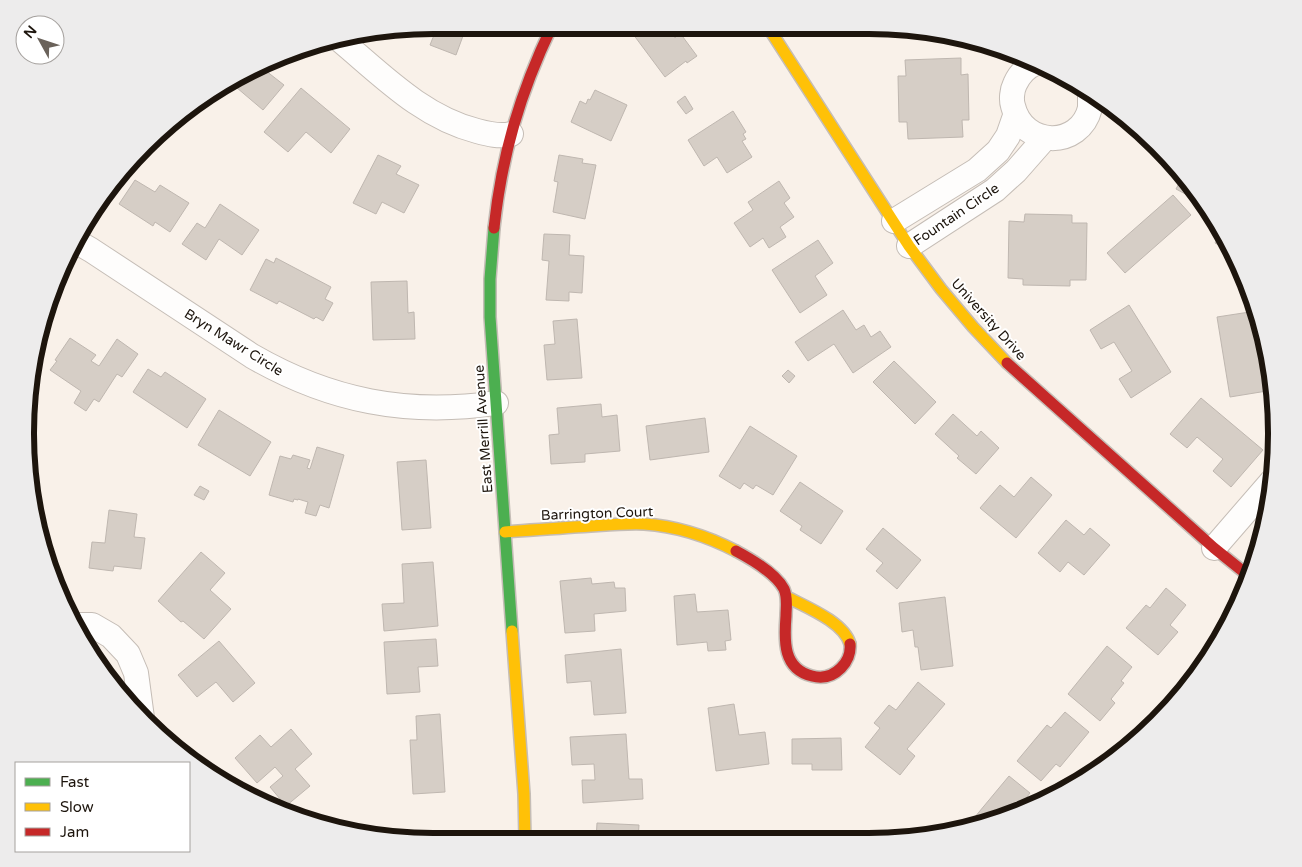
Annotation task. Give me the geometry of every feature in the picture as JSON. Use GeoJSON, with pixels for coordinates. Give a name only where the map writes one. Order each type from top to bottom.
{"type":"FeatureCollection","features":[{"type":"Feature","properties":{"kind":"street","name":"East Merrill Avenue"},"geometry":{"type":"LineString","coordinates":[[525,833],[524,794],[490,312],[491,259],[493,225],[511,134],[526,86],[548,34]]}},
{"type":"Feature","properties":{"kind":"street","name":"University Drive"},"geometry":{"type":"LineString","coordinates":[[773,34],[909,246],[956,308],[1007,362],[1214,548],[1243,572]]}},
{"type":"Feature","properties":{"kind":"street"},"geometry":{"type":"LineString","coordinates":[[344,44],[411,99],[438,116],[479,132],[504,136],[511,134]]}},
{"type":"Feature","properties":{"kind":"street"},"geometry":{"type":"LineString","coordinates":[[1029,68],[1021,74],[1014,86],[1012,101],[1015,116],[1022,126],[1033,134],[1045,138],[1060,138],[1074,132],[1084,121],[1090,107],[1090,100]]}},
{"type":"Feature","properties":{"kind":"street","name":"Fountain Circle"},"geometry":{"type":"LineString","coordinates":[[894,221],[977,170],[998,151],[1008,136],[1015,116]]}},
{"type":"Feature","properties":{"kind":"street","name":"Fountain Circle"},"geometry":{"type":"LineString","coordinates":[[909,246],[995,190],[1016,171],[1045,138]]}},
{"type":"Feature","properties":{"kind":"street","name":"Bryn Mawr Circle"},"geometry":{"type":"LineString","coordinates":[[81,245],[252,356],[273,368],[307,383],[351,398],[397,406],[428,408],[496,403]]}},
{"type":"Feature","properties":{"kind":"street"},"geometry":{"type":"LineString","coordinates":[[1214,548],[1264,490]]}},
{"type":"Feature","properties":{"kind":"street","name":"Barrington Court"},"geometry":{"type":"LineString","coordinates":[[505,532],[646,524],[676,528],[710,538],[737,551],[761,567],[783,587],[787,597],[784,637],[786,652],[792,665],[801,673],[812,676],[822,678],[833,675],[849,657],[851,646],[848,636],[837,626],[787,597]]}},
{"type":"Feature","properties":{"kind":"street"},"geometry":{"type":"LineString","coordinates":[[83,625],[92,625],[111,636],[128,654],[136,673],[140,705]]}},
{"type":"Feature","properties":{"kind":"building"},"geometry":{"type":"Polygon","coordinates":[[[434,34],[464,34],[456,55],[430,45],[434,34]]]}},
{"type":"Feature","properties":{"kind":"building"},"geometry":{"type":"Polygon","coordinates":[[[633,34],[672,34],[675,38],[681,34],[697,56],[687,63],[686,61],[665,77],[633,34]]]}},
{"type":"Feature","properties":{"kind":"building"},"geometry":{"type":"Polygon","coordinates":[[[961,58],[961,75],[968,74],[969,120],[962,120],[963,137],[908,139],[907,122],[899,122],[898,76],[906,76],[905,60],[961,58]]]}},
{"type":"Feature","properties":{"kind":"building"},"geometry":{"type":"Polygon","coordinates":[[[266,71],[284,85],[263,110],[235,86],[266,71]]]}},
{"type":"Feature","properties":{"kind":"building"},"geometry":{"type":"Polygon","coordinates":[[[301,88],[350,129],[331,153],[306,132],[288,152],[264,132],[301,88]]]}},
{"type":"Feature","properties":{"kind":"building"},"geometry":{"type":"Polygon","coordinates":[[[595,90],[627,105],[611,141],[571,122],[580,101],[586,104],[595,90]]]}},
{"type":"Feature","properties":{"kind":"building"},"geometry":{"type":"Polygon","coordinates":[[[685,96],[693,109],[686,114],[677,102],[685,96]]]}},
{"type":"Feature","properties":{"kind":"building"},"geometry":{"type":"Polygon","coordinates":[[[733,111],[746,132],[743,134],[746,139],[742,141],[752,157],[727,173],[717,157],[704,166],[688,140],[733,111]]]}},
{"type":"Feature","properties":{"kind":"building"},"geometry":{"type":"Polygon","coordinates":[[[378,155],[401,166],[396,174],[419,185],[404,213],[382,202],[376,214],[353,203],[378,155]]]}},
{"type":"Feature","properties":{"kind":"building"},"geometry":{"type":"Polygon","coordinates":[[[559,155],[583,159],[582,163],[596,165],[585,219],[553,212],[558,182],[554,181],[559,155]]]}},
{"type":"Feature","properties":{"kind":"building"},"geometry":{"type":"Polygon","coordinates":[[[135,180],[155,192],[160,185],[189,203],[170,232],[155,222],[153,226],[119,204],[135,180]]]}},
{"type":"Feature","properties":{"kind":"building"},"geometry":{"type":"Polygon","coordinates":[[[779,181],[790,198],[784,203],[794,217],[780,227],[786,237],[769,248],[763,238],[750,247],[734,223],[753,210],[748,202],[779,181]]]}},
{"type":"Feature","properties":{"kind":"building"},"geometry":{"type":"Polygon","coordinates":[[[1180,182],[1191,197],[1176,189],[1180,182]]]}},
{"type":"Feature","properties":{"kind":"building"},"geometry":{"type":"Polygon","coordinates":[[[1173,195],[1191,215],[1125,273],[1107,253],[1173,195]]]}},
{"type":"Feature","properties":{"kind":"building"},"geometry":{"type":"Polygon","coordinates":[[[220,204],[259,230],[242,255],[219,239],[206,260],[182,244],[197,223],[205,228],[220,204]]]}},
{"type":"Feature","properties":{"kind":"building"},"geometry":{"type":"Polygon","coordinates":[[[1025,214],[1072,215],[1072,223],[1087,223],[1086,280],[1070,280],[1070,286],[1023,285],[1023,279],[1008,278],[1009,221],[1024,222],[1025,214]]]}},
{"type":"Feature","properties":{"kind":"building"},"geometry":{"type":"Polygon","coordinates":[[[544,234],[570,235],[569,255],[584,256],[582,293],[569,292],[569,301],[546,300],[549,261],[542,260],[544,234]]]}},
{"type":"Feature","properties":{"kind":"building"},"geometry":{"type":"Polygon","coordinates":[[[1217,239],[1221,246],[1215,243],[1217,239]]]}},
{"type":"Feature","properties":{"kind":"building"},"geometry":{"type":"Polygon","coordinates":[[[818,240],[833,263],[815,276],[827,295],[800,313],[772,270],[818,240]]]}},
{"type":"Feature","properties":{"kind":"building"},"geometry":{"type":"Polygon","coordinates":[[[276,258],[331,287],[325,299],[333,303],[323,321],[316,317],[314,319],[279,301],[277,304],[250,290],[266,259],[274,263],[276,258]]]}},
{"type":"Feature","properties":{"kind":"building"},"geometry":{"type":"Polygon","coordinates":[[[407,281],[408,313],[414,312],[415,339],[373,340],[371,282],[407,281]]]}},
{"type":"Feature","properties":{"kind":"building"},"geometry":{"type":"Polygon","coordinates":[[[1129,305],[1171,372],[1131,398],[1119,379],[1132,371],[1114,342],[1101,349],[1090,330],[1129,305]]]}},
{"type":"Feature","properties":{"kind":"building"},"geometry":{"type":"Polygon","coordinates":[[[843,310],[856,330],[864,325],[871,337],[880,331],[891,347],[853,373],[834,344],[808,361],[795,342],[843,310]]]}},
{"type":"Feature","properties":{"kind":"building"},"geometry":{"type":"Polygon","coordinates":[[[1249,312],[1261,356],[1266,391],[1230,397],[1217,317],[1249,312]]]}},
{"type":"Feature","properties":{"kind":"building"},"geometry":{"type":"Polygon","coordinates":[[[577,319],[582,378],[547,380],[544,345],[555,344],[553,321],[577,319]]]}},
{"type":"Feature","properties":{"kind":"building"},"geometry":{"type":"Polygon","coordinates":[[[70,338],[96,355],[91,361],[99,366],[117,339],[138,354],[122,377],[117,374],[99,402],[94,399],[86,411],[74,403],[81,391],[50,370],[70,338]]]}},
{"type":"Feature","properties":{"kind":"building"},"geometry":{"type":"Polygon","coordinates":[[[894,361],[936,402],[915,424],[873,382],[894,361]]]}},
{"type":"Feature","properties":{"kind":"building"},"geometry":{"type":"Polygon","coordinates":[[[148,369],[161,377],[165,372],[206,399],[187,428],[133,392],[148,369]]]}},
{"type":"Feature","properties":{"kind":"building"},"geometry":{"type":"Polygon","coordinates":[[[788,370],[795,376],[789,383],[782,376],[788,370]]]}},
{"type":"Feature","properties":{"kind":"building"},"geometry":{"type":"Polygon","coordinates":[[[1201,398],[1263,450],[1231,487],[1213,471],[1223,459],[1197,437],[1187,448],[1170,434],[1201,398]]]}},
{"type":"Feature","properties":{"kind":"building"},"geometry":{"type":"Polygon","coordinates":[[[601,404],[602,417],[617,415],[620,451],[585,454],[585,462],[551,464],[549,435],[559,434],[557,408],[601,404]]]}},
{"type":"Feature","properties":{"kind":"building"},"geometry":{"type":"Polygon","coordinates":[[[219,410],[271,442],[250,476],[198,445],[219,410]]]}},
{"type":"Feature","properties":{"kind":"building"},"geometry":{"type":"Polygon","coordinates":[[[953,414],[977,436],[981,431],[999,448],[976,474],[957,458],[959,456],[935,434],[953,414]]]}},
{"type":"Feature","properties":{"kind":"building"},"geometry":{"type":"Polygon","coordinates":[[[705,418],[709,452],[650,460],[646,426],[705,418]]]}},
{"type":"Feature","properties":{"kind":"building"},"geometry":{"type":"Polygon","coordinates":[[[750,426],[797,456],[773,495],[756,485],[753,489],[744,483],[740,489],[719,476],[750,426]]]}},
{"type":"Feature","properties":{"kind":"building"},"geometry":{"type":"Polygon","coordinates":[[[317,447],[344,455],[329,508],[320,505],[316,516],[305,513],[308,502],[294,499],[293,502],[269,495],[280,456],[291,459],[293,455],[310,460],[307,468],[310,469],[317,447]]]}},
{"type":"Feature","properties":{"kind":"building"},"geometry":{"type":"Polygon","coordinates":[[[426,460],[431,528],[402,530],[397,462],[426,460]]]}},
{"type":"Feature","properties":{"kind":"building"},"geometry":{"type":"Polygon","coordinates":[[[1031,477],[1052,495],[1016,538],[980,508],[1000,485],[1014,497],[1031,477]]]}},
{"type":"Feature","properties":{"kind":"building"},"geometry":{"type":"Polygon","coordinates":[[[800,482],[843,511],[821,544],[800,530],[802,526],[780,511],[800,482]]]}},
{"type":"Feature","properties":{"kind":"building"},"geometry":{"type":"Polygon","coordinates":[[[200,486],[209,491],[204,500],[194,495],[200,486]]]}},
{"type":"Feature","properties":{"kind":"building"},"geometry":{"type":"Polygon","coordinates":[[[109,510],[137,514],[134,537],[145,538],[141,569],[114,566],[113,571],[89,568],[92,542],[105,543],[109,510]]]}},
{"type":"Feature","properties":{"kind":"building"},"geometry":{"type":"Polygon","coordinates":[[[1066,520],[1084,535],[1090,528],[1110,545],[1084,575],[1068,562],[1060,572],[1038,553],[1066,520]]]}},
{"type":"Feature","properties":{"kind":"building"},"geometry":{"type":"Polygon","coordinates":[[[883,528],[921,560],[897,589],[876,571],[883,563],[866,549],[883,528]]]}},
{"type":"Feature","properties":{"kind":"building"},"geometry":{"type":"Polygon","coordinates":[[[201,552],[225,573],[210,590],[231,609],[204,639],[183,621],[181,622],[158,601],[201,552]]]}},
{"type":"Feature","properties":{"kind":"building"},"geometry":{"type":"Polygon","coordinates":[[[433,562],[438,626],[384,631],[382,604],[404,603],[402,564],[433,562]]]}},
{"type":"Feature","properties":{"kind":"building"},"geometry":{"type":"Polygon","coordinates":[[[591,578],[592,584],[614,582],[615,588],[625,588],[626,611],[594,614],[595,631],[565,633],[560,581],[591,578]]]}},
{"type":"Feature","properties":{"kind":"building"},"geometry":{"type":"Polygon","coordinates":[[[1166,588],[1186,605],[1170,625],[1178,632],[1158,655],[1126,628],[1146,605],[1150,608],[1166,588]]]}},
{"type":"Feature","properties":{"kind":"building"},"geometry":{"type":"Polygon","coordinates":[[[695,594],[697,612],[728,610],[731,640],[725,641],[726,650],[708,651],[707,642],[677,645],[674,596],[695,594]]]}},
{"type":"Feature","properties":{"kind":"building"},"geometry":{"type":"Polygon","coordinates":[[[945,597],[953,666],[921,670],[918,647],[915,647],[913,630],[902,632],[899,603],[945,597]]]}},
{"type":"Feature","properties":{"kind":"building"},"geometry":{"type":"Polygon","coordinates":[[[436,639],[438,666],[418,667],[420,692],[387,694],[384,642],[436,639]]]}},
{"type":"Feature","properties":{"kind":"building"},"geometry":{"type":"Polygon","coordinates":[[[219,641],[255,683],[233,702],[216,682],[197,697],[178,675],[219,641]]]}},
{"type":"Feature","properties":{"kind":"building"},"geometry":{"type":"Polygon","coordinates":[[[1107,646],[1132,667],[1121,681],[1124,683],[1111,699],[1115,703],[1100,721],[1068,694],[1107,646]]]}},
{"type":"Feature","properties":{"kind":"building"},"geometry":{"type":"Polygon","coordinates":[[[621,649],[626,713],[594,715],[591,681],[567,683],[565,655],[621,649]]]}},
{"type":"Feature","properties":{"kind":"building"},"geometry":{"type":"Polygon","coordinates":[[[918,682],[945,704],[907,749],[915,756],[900,775],[865,747],[880,728],[874,723],[889,705],[896,710],[918,682]]]}},
{"type":"Feature","properties":{"kind":"building"},"geometry":{"type":"Polygon","coordinates":[[[734,704],[739,735],[765,732],[769,764],[716,771],[708,708],[734,704]]]}},
{"type":"Feature","properties":{"kind":"building"},"geometry":{"type":"Polygon","coordinates":[[[1065,712],[1089,732],[1060,767],[1056,764],[1041,781],[1017,761],[1047,725],[1051,728],[1065,712]]]}},
{"type":"Feature","properties":{"kind":"building"},"geometry":{"type":"Polygon","coordinates":[[[440,714],[445,792],[413,794],[410,740],[417,740],[416,716],[440,714]]]}},
{"type":"Feature","properties":{"kind":"building"},"geometry":{"type":"Polygon","coordinates":[[[291,729],[312,754],[295,769],[310,786],[287,805],[270,787],[283,776],[275,767],[257,783],[235,758],[260,735],[271,747],[291,729]]]}},
{"type":"Feature","properties":{"kind":"building"},"geometry":{"type":"Polygon","coordinates":[[[626,734],[629,779],[642,779],[643,799],[583,803],[582,780],[595,780],[594,764],[572,765],[570,737],[626,734]]]}},
{"type":"Feature","properties":{"kind":"building"},"geometry":{"type":"Polygon","coordinates":[[[841,738],[842,770],[812,770],[812,764],[792,764],[792,739],[841,738]]]}},
{"type":"Feature","properties":{"kind":"building"},"geometry":{"type":"Polygon","coordinates":[[[1009,776],[1030,793],[1023,802],[972,820],[1009,776]]]}},
{"type":"Feature","properties":{"kind":"building"},"geometry":{"type":"Polygon","coordinates":[[[597,823],[639,825],[638,833],[596,833],[597,823]]]}},
{"type":"Feature","properties":{"kind":"traffic: fast"},"geometry":{"type":"LineString","coordinates":[[494,228],[490,279],[490,317],[512,631]]}},
{"type":"Feature","properties":{"kind":"traffic: slow"},"geometry":{"type":"LineString","coordinates":[[773,34],[909,246],[941,289],[1007,363]]}},
{"type":"Feature","properties":{"kind":"traffic: slow"},"geometry":{"type":"LineString","coordinates":[[505,532],[644,524],[668,527],[691,533],[736,551]]}},
{"type":"Feature","properties":{"kind":"traffic: slow"},"geometry":{"type":"LineString","coordinates":[[787,597],[814,610],[832,622],[846,636],[850,644]]}},
{"type":"Feature","properties":{"kind":"traffic: slow"},"geometry":{"type":"LineString","coordinates":[[512,631],[524,794],[525,833]]}},
{"type":"Feature","properties":{"kind":"traffic: jam"},"geometry":{"type":"LineString","coordinates":[[494,228],[497,201],[514,124],[531,75],[548,34]]}},
{"type":"Feature","properties":{"kind":"traffic: jam"},"geometry":{"type":"LineString","coordinates":[[1007,363],[1214,548],[1243,572]]}},
{"type":"Feature","properties":{"kind":"traffic: jam"},"geometry":{"type":"LineString","coordinates":[[736,551],[769,572],[784,589],[786,596],[785,635],[787,653],[795,667],[812,676],[824,677],[831,675],[838,671],[845,663],[849,654],[850,644]]}}]}
